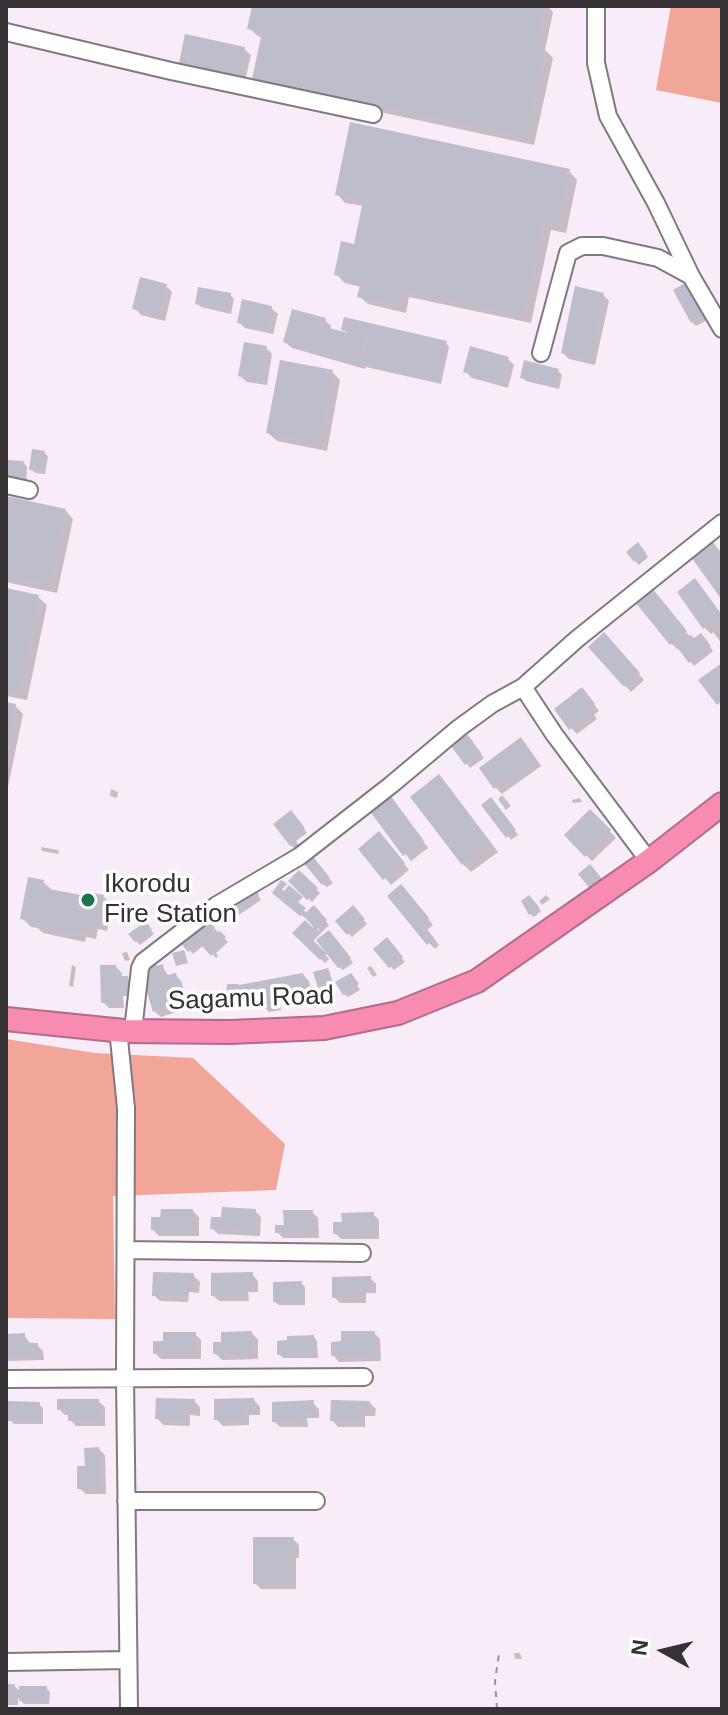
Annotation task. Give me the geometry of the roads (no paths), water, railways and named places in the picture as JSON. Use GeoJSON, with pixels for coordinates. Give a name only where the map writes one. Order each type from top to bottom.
{"type":"FeatureCollection","features":[{"type":"Feature","properties":{"kind":"highway","name":"Sagamu Road"},"geometry":{"type":"LineString","coordinates":[[6,1019],[125,1030],[230,1032],[324,1028],[398,1013],[477,981],[649,861],[722,804]]}},
{"type":"Feature","properties":{"kind":"street"},"geometry":{"type":"LineString","coordinates":[[596,6],[596,63],[608,116],[722,329]]}},
{"type":"Feature","properties":{"kind":"street"},"geometry":{"type":"LineString","coordinates":[[6,32],[373,114]]}},
{"type":"Feature","properties":{"kind":"street"},"geometry":{"type":"LineString","coordinates":[[541,353],[568,253],[582,246],[603,246],[658,258],[691,276]]}},
{"type":"Feature","properties":{"kind":"street"},"geometry":{"type":"LineString","coordinates":[[6,485],[29,490]]}},
{"type":"Feature","properties":{"kind":"street"},"geometry":{"type":"LineString","coordinates":[[129,1709],[125,1030],[143,962],[217,905],[300,856],[459,728],[492,704],[523,687],[577,639],[722,523]]}},
{"type":"Feature","properties":{"kind":"street"},"geometry":{"type":"LineString","coordinates":[[523,687],[554,734],[649,861]]}},
{"type":"Feature","properties":{"kind":"street"},"geometry":{"type":"LineString","coordinates":[[126,1250],[362,1253]]}},
{"type":"Feature","properties":{"kind":"street"},"geometry":{"type":"LineString","coordinates":[[6,1379],[364,1377]]}},
{"type":"Feature","properties":{"kind":"street"},"geometry":{"type":"LineString","coordinates":[[126,1501],[316,1501]]}},
{"type":"Feature","properties":{"kind":"street"},"geometry":{"type":"LineString","coordinates":[[6,1662],[128,1660]]}},
{"type":"Feature","properties":{"kind":"place","name":"Ikorodu Fire Station"},"geometry":{"type":"Point","coordinates":[88,900]}}]}
